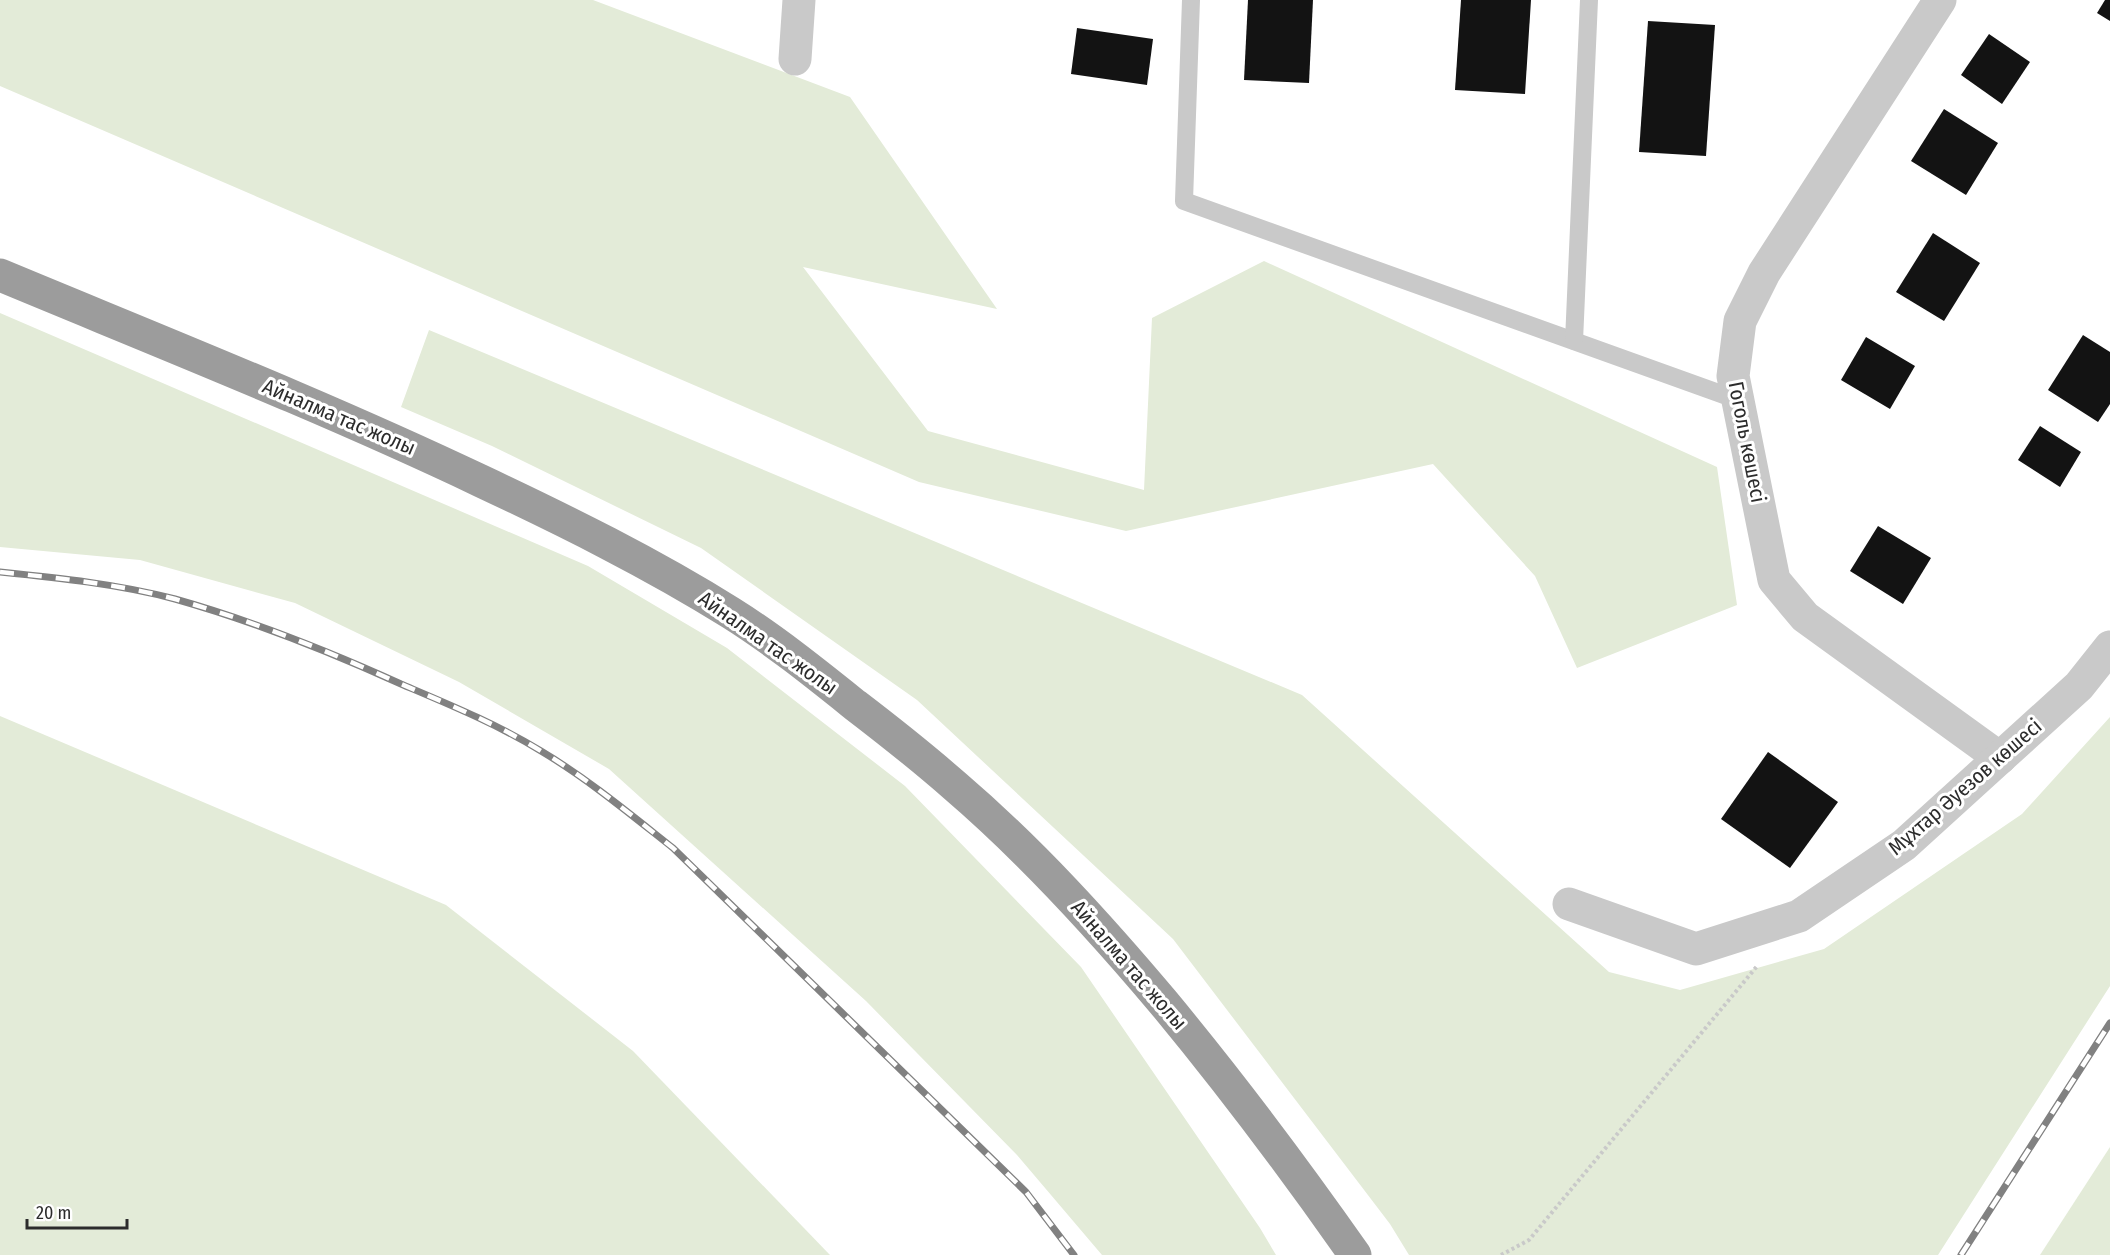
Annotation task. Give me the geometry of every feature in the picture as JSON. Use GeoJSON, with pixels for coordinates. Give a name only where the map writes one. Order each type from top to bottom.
{"type":"FeatureCollection","features":[{"type":"Feature","properties":{"kind":"highway","name":"Айналма тас жолы"},"geometry":{"type":"LineString","coordinates":[[0,275],[354,422],[574,525],[655,568],[734,615],[817,675],[956,787],[1011,837],[1072,899],[1128,961],[1249,1108],[1355,1255]]}},
{"type":"Feature","properties":{"kind":"street"},"geometry":{"type":"LineString","coordinates":[[795,59],[800,0]]}},
{"type":"Feature","properties":{"kind":"street","name":"Гоголь көшесі"},"geometry":{"type":"LineString","coordinates":[[1940,0],[1764,273],[1740,321],[1733,376],[1774,580],[1805,617],[2000,758]]}},
{"type":"Feature","properties":{"kind":"street","name":"Мұхтар Әуезов көшесі"},"geometry":{"type":"LineString","coordinates":[[1569,904],[1696,949],[1799,916],[1904,845],[2079,686],[2110,647]]}},
{"type":"Feature","properties":{"kind":"lane"},"geometry":{"type":"LineString","coordinates":[[1191,0],[1184,201],[1738,400]]}},
{"type":"Feature","properties":{"kind":"lane"},"geometry":{"type":"LineString","coordinates":[[1574,341],[1589,0]]}},
{"type":"Feature","properties":{"kind":"path"},"geometry":{"type":"LineString","coordinates":[[1502,1255],[1529,1240],[1761,961]]}},
{"type":"Feature","properties":{"kind":"green space"},"geometry":{"type":"Polygon","coordinates":[[[0,0],[593,0],[850,97],[997,309],[803,267],[928,431],[1144,490],[1152,318],[1264,261],[1717,467],[1737,605],[1577,668],[1535,576],[1433,464],[1126,531],[919,482],[0,86],[0,0]]]}},
{"type":"Feature","properties":{"kind":"green space"},"geometry":{"type":"Polygon","coordinates":[[[0,313],[588,566],[727,648],[905,786],[1081,967],[1260,1228],[1276,1255],[1102,1255],[1017,1155],[866,1001],[609,769],[459,682],[295,603],[140,560],[0,547],[0,313]]]}},
{"type":"Feature","properties":{"kind":"green space"},"geometry":{"type":"Polygon","coordinates":[[[429,330],[1302,695],[1609,972],[1680,990],[1824,949],[2022,814],[2110,717],[2110,986],[1938,1255],[1409,1255],[1390,1224],[1173,939],[917,700],[701,548],[492,446],[401,407],[429,330]]]}},
{"type":"Feature","properties":{"kind":"green space"},"geometry":{"type":"Polygon","coordinates":[[[0,716],[446,905],[633,1051],[830,1255],[0,1255],[0,716]]]}},
{"type":"Feature","properties":{"kind":"green space"},"geometry":{"type":"Polygon","coordinates":[[[2110,1147],[2110,1255],[2040,1255],[2110,1147]]]}},
{"type":"Feature","properties":{"kind":"building"},"geometry":{"type":"Polygon","coordinates":[[[1248,0],[1313,0],[1309,83],[1244,80],[1248,0]]]}},
{"type":"Feature","properties":{"kind":"building"},"geometry":{"type":"Polygon","coordinates":[[[1461,0],[1531,0],[1525,94],[1455,90],[1461,0]]]}},
{"type":"Feature","properties":{"kind":"building"},"geometry":{"type":"Polygon","coordinates":[[[2105,0],[2110,0],[2110,21],[2097,13],[2105,0]]]}},
{"type":"Feature","properties":{"kind":"building"},"geometry":{"type":"Polygon","coordinates":[[[1648,21],[1715,25],[1706,156],[1639,152],[1648,21]]]}},
{"type":"Feature","properties":{"kind":"building"},"geometry":{"type":"Polygon","coordinates":[[[1077,28],[1153,39],[1147,85],[1071,74],[1077,28]]]}},
{"type":"Feature","properties":{"kind":"building"},"geometry":{"type":"Polygon","coordinates":[[[1989,34],[2030,62],[2002,104],[1961,75],[1989,34]]]}},
{"type":"Feature","properties":{"kind":"building"},"geometry":{"type":"Polygon","coordinates":[[[1944,109],[1998,143],[1966,195],[1911,161],[1944,109]]]}},
{"type":"Feature","properties":{"kind":"building"},"geometry":{"type":"Polygon","coordinates":[[[1933,233],[1980,263],[1944,321],[1896,292],[1933,233]]]}},
{"type":"Feature","properties":{"kind":"building"},"geometry":{"type":"Polygon","coordinates":[[[2083,335],[2110,352],[2110,404],[2098,422],[2048,390],[2083,335]]]}},
{"type":"Feature","properties":{"kind":"building"},"geometry":{"type":"Polygon","coordinates":[[[1866,337],[1915,366],[1890,409],[1841,380],[1866,337]]]}},
{"type":"Feature","properties":{"kind":"building"},"geometry":{"type":"Polygon","coordinates":[[[2040,426],[2081,452],[2060,487],[2018,460],[2040,426]]]}},
{"type":"Feature","properties":{"kind":"building"},"geometry":{"type":"Polygon","coordinates":[[[1878,526],[1931,558],[1903,604],[1850,571],[1878,526]]]}},
{"type":"Feature","properties":{"kind":"building"},"geometry":{"type":"Polygon","coordinates":[[[1768,752],[1838,802],[1790,868],[1721,819],[1768,752]]]}},
{"type":"Feature","properties":{"kind":"railway"},"geometry":{"type":"LineString","coordinates":[[0,572],[132,589],[175,599],[233,617],[318,648],[454,707],[507,732],[558,762],[608,797],[673,848],[1026,1192],[1074,1255]]}},
{"type":"Feature","properties":{"kind":"railway"},"geometry":{"type":"LineString","coordinates":[[1961,1255],[2110,1023]]}}]}
